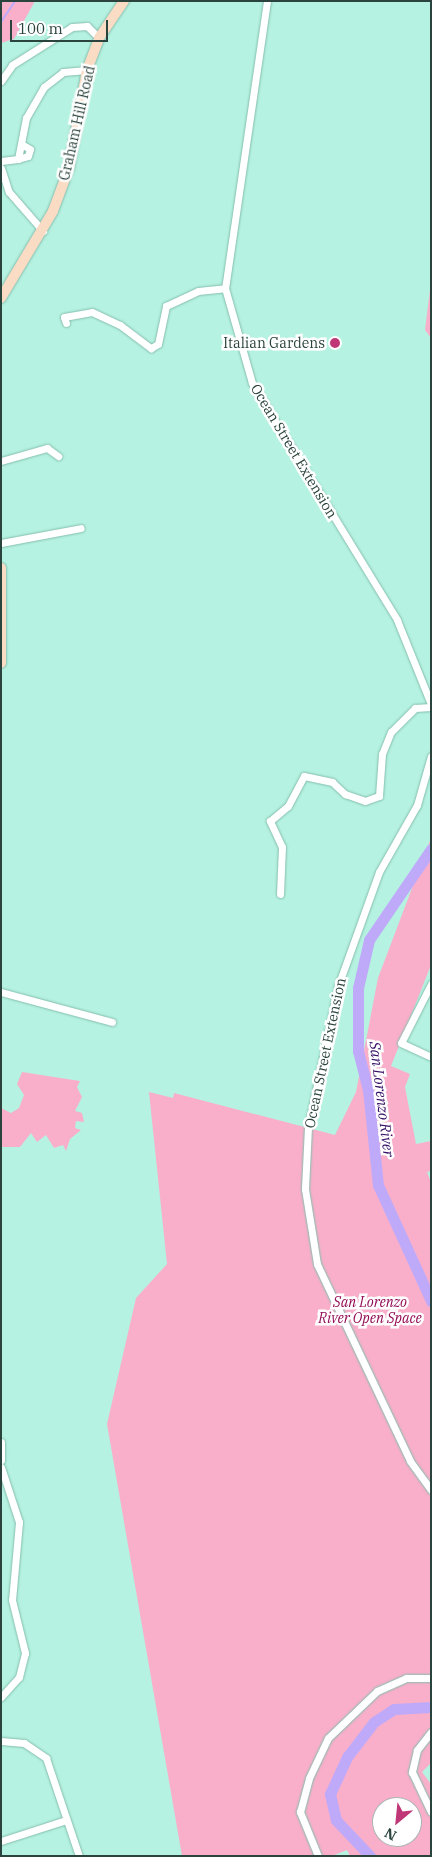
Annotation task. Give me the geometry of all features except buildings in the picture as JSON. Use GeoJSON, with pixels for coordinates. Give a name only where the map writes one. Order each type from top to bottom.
{"type":"FeatureCollection","features":[{"type":"Feature","properties":{"kind":"main road","name":"Graham Hill Road"},"geometry":{"type":"LineString","coordinates":[[1,298],[44,232],[68,168],[87,70],[99,38],[124,1]]}},
{"type":"Feature","properties":{"kind":"main road"},"geometry":{"type":"LineString","coordinates":[[1,568],[1,663]]}},
{"type":"Feature","properties":{"kind":"street","name":"Ocean Street Extension"},"geometry":{"type":"LineString","coordinates":[[267,1],[225,288],[252,383],[397,620],[431,706]]}},
{"type":"Feature","properties":{"kind":"street"},"geometry":{"type":"LineString","coordinates":[[1,81],[12,65],[72,27],[87,26],[99,38]]}},
{"type":"Feature","properties":{"kind":"street"},"geometry":{"type":"LineString","coordinates":[[1,161],[18,159],[26,118],[44,87],[63,72],[87,70]]}},
{"type":"Feature","properties":{"kind":"street"},"geometry":{"type":"LineString","coordinates":[[1,168],[9,192],[44,232]]}},
{"type":"Feature","properties":{"kind":"street"},"geometry":{"type":"LineString","coordinates":[[66,323],[64,317],[92,312],[120,325],[151,348],[158,344],[166,306],[198,291],[225,288]]}},
{"type":"Feature","properties":{"kind":"street"},"geometry":{"type":"LineString","coordinates":[[1,461],[47,448],[58,456]]}},
{"type":"Feature","properties":{"kind":"street"},"geometry":{"type":"LineString","coordinates":[[1,542],[81,528]]}},
{"type":"Feature","properties":{"kind":"street"},"geometry":{"type":"LineString","coordinates":[[280,894],[282,847],[270,821],[288,806],[304,776],[332,782],[345,794],[365,801],[380,796],[382,754],[391,732],[414,708],[431,706]]}},
{"type":"Feature","properties":{"kind":"street","name":"Ocean Street Extension"},"geometry":{"type":"LineString","coordinates":[[431,756],[416,805],[378,872],[338,986],[308,1127],[305,1189],[318,1264],[410,1461],[431,1490]]}},
{"type":"Feature","properties":{"kind":"street"},"geometry":{"type":"LineString","coordinates":[[431,984],[401,1043],[431,1058]]}},
{"type":"Feature","properties":{"kind":"street"},"geometry":{"type":"LineString","coordinates":[[1,992],[112,1022]]}},
{"type":"Feature","properties":{"kind":"street"},"geometry":{"type":"LineString","coordinates":[[1,1442],[1,1460]]}},
{"type":"Feature","properties":{"kind":"street"},"geometry":{"type":"LineString","coordinates":[[1,1467],[19,1522],[12,1600],[25,1652],[19,1677],[1,1697]]}},
{"type":"Feature","properties":{"kind":"street"},"geometry":{"type":"LineString","coordinates":[[318,1856],[300,1812],[309,1778],[328,1738],[377,1691],[406,1678],[431,1678]]}},
{"type":"Feature","properties":{"kind":"street"},"geometry":{"type":"LineString","coordinates":[[431,1732],[416,1750],[412,1772],[431,1812]]}},
{"type":"Feature","properties":{"kind":"street"},"geometry":{"type":"LineString","coordinates":[[1,1741],[24,1743],[46,1758],[79,1856]]}},
{"type":"Feature","properties":{"kind":"street"},"geometry":{"type":"LineString","coordinates":[[1,1841],[66,1820]]}},
{"type":"Feature","properties":{"kind":"green space"},"geometry":{"type":"Polygon","coordinates":[[[1,1],[35,1],[14,39],[1,43],[1,1]]]}},
{"type":"Feature","properties":{"kind":"green space"},"geometry":{"type":"Polygon","coordinates":[[[431,282],[431,338],[425,330],[431,282]]]}},
{"type":"Feature","properties":{"kind":"green space","name":"San Lorenzo River Open Space"},"geometry":{"type":"Polygon","coordinates":[[[431,838],[431,965],[391,1066],[410,1074],[405,1087],[416,1144],[431,1141],[431,1171],[427,1172],[431,1182],[431,1750],[430,1764],[422,1772],[431,1784],[431,1856],[350,1856],[347,1850],[332,1856],[182,1856],[107,1424],[136,1298],[167,1264],[149,1092],[173,1098],[174,1093],[335,1135],[356,1092],[378,978],[431,838]]]}},
{"type":"Feature","properties":{"kind":"green space"},"geometry":{"type":"Polygon","coordinates":[[[22,1072],[80,1081],[77,1087],[82,1097],[75,1111],[82,1113],[84,1122],[76,1121],[75,1128],[81,1130],[70,1139],[66,1151],[63,1145],[54,1148],[46,1135],[37,1142],[31,1133],[20,1147],[1,1147],[1,1108],[11,1113],[19,1108],[24,1095],[17,1084],[22,1072]]]}},
{"type":"Feature","properties":{"kind":"waterway"},"geometry":{"type":"LineString","coordinates":[[1,22],[15,1]]}},
{"type":"Feature","properties":{"kind":"waterway","name":"San Lorenzo River"},"geometry":{"type":"LineString","coordinates":[[431,849],[369,940],[358,988],[358,1051],[368,1090],[378,1185],[431,1301]]}},
{"type":"Feature","properties":{"kind":"waterway","name":"San Lorenzo River"},"geometry":{"type":"LineString","coordinates":[[370,1856],[336,1820],[330,1794],[347,1757],[374,1722],[394,1709],[431,1707]]}},
{"type":"Feature","properties":{"kind":"place","name":"Italian Gardens"},"geometry":{"type":"Point","coordinates":[335,343]}}]}
